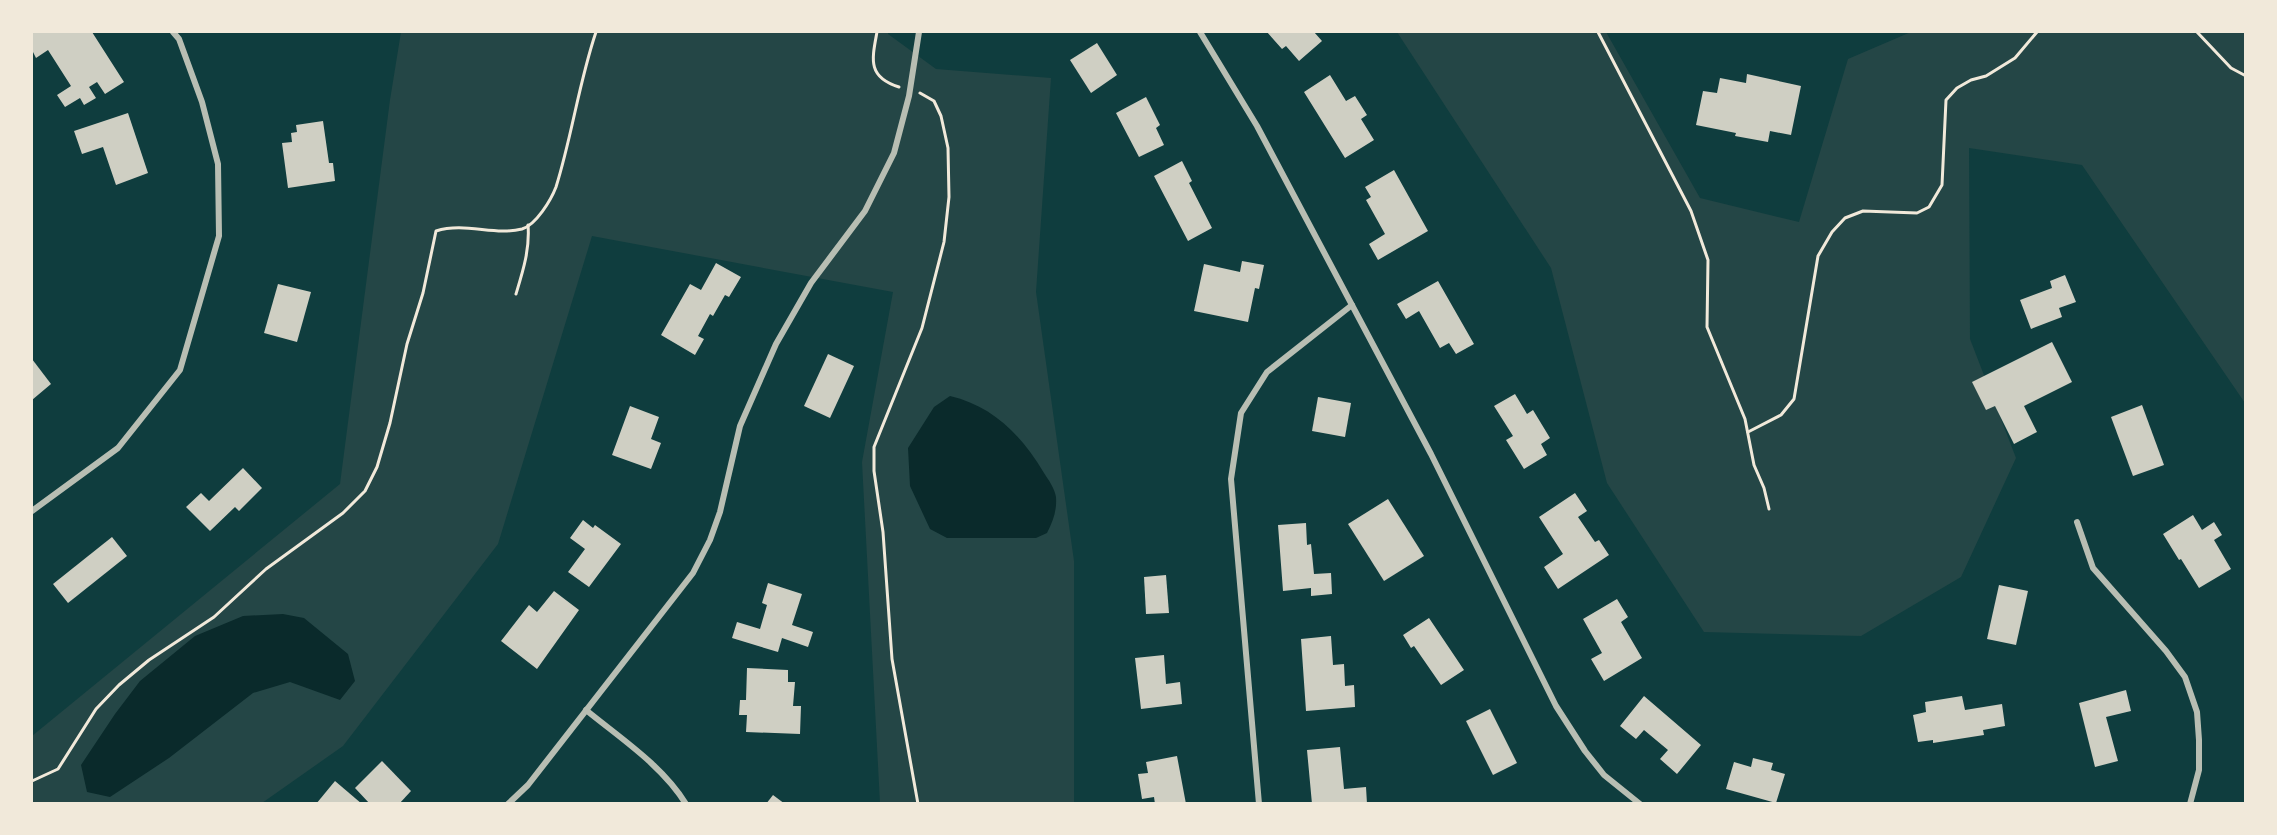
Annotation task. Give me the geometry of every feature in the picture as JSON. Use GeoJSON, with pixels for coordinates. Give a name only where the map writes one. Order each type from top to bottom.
{"type":"FeatureCollection","features":[{"type":"Feature","properties":{"kind":"street"},"geometry":{"type":"LineString","coordinates":[[32,511],[118,448],[180,370],[184,359],[219,236],[218,165],[201,102],[179,39],[173,32]]}},
{"type":"Feature","properties":{"kind":"street"},"geometry":{"type":"LineString","coordinates":[[508,804],[528,785],[693,573],[710,540],[720,512],[740,426],[776,344],[811,283],[865,211],[894,153],[910,90],[919,32]]}},
{"type":"Feature","properties":{"kind":"street"},"geometry":{"type":"LineString","coordinates":[[1200,32],[1257,126],[1431,454],[1556,706],[1585,751],[1604,775],[1640,804]]}},
{"type":"Feature","properties":{"kind":"street"},"geometry":{"type":"LineString","coordinates":[[1259,804],[1231,478],[1241,413],[1267,372],[1352,305]]}},
{"type":"Feature","properties":{"kind":"street"},"geometry":{"type":"LineString","coordinates":[[2077,522],[2093,568],[2166,651],[2185,677],[2197,712],[2199,740],[2199,770],[2190,804]]}},
{"type":"Feature","properties":{"kind":"street"},"geometry":{"type":"LineString","coordinates":[[586,710],[651,763],[686,804]]}},
{"type":"Feature","properties":{"kind":"path"},"geometry":{"type":"LineString","coordinates":[[32,781],[58,769],[96,709],[119,685],[149,660],[214,616],[266,569],[343,513],[365,491],[377,467],[390,423],[407,344],[423,293],[436,231],[451,226],[502,230],[524,229],[543,212],[555,188],[587,58],[596,32]]}},
{"type":"Feature","properties":{"kind":"path"},"geometry":{"type":"LineString","coordinates":[[877,32],[872,59],[875,72],[888,84],[926,95],[934,101],[941,116],[948,148],[949,197],[944,242],[922,328],[874,447],[892,659],[918,804]]}},
{"type":"Feature","properties":{"kind":"path"},"geometry":{"type":"LineString","coordinates":[[1598,32],[1691,211],[1708,260],[1707,327],[1745,419],[1754,465],[1764,488],[1769,510]]}},
{"type":"Feature","properties":{"kind":"path"},"geometry":{"type":"LineString","coordinates":[[1748,432],[1780,415],[1794,399],[1818,256],[1832,232],[1845,218],[1863,211],[1917,213],[1929,207],[1942,185],[1946,100],[1957,88],[1971,80],[1986,76],[2015,58],[2037,32]]}},
{"type":"Feature","properties":{"kind":"path"},"geometry":{"type":"LineString","coordinates":[[2196,32],[2231,68],[2246,76]]}},
{"type":"Feature","properties":{"kind":"path"},"geometry":{"type":"LineString","coordinates":[[516,294],[525,266],[529,236],[528,225]]}},
{"type":"Feature","properties":{"kind":"shaded area"},"geometry":{"type":"Polygon","coordinates":[[[401,32],[888,32],[936,69],[1051,78],[1036,292],[1074,561],[1074,803],[880,803],[862,462],[893,292],[592,236],[498,544],[343,746],[262,803],[32,804],[32,736],[340,484],[390,100],[401,32]]]}},
{"type":"Feature","properties":{"kind":"shaded area"},"geometry":{"type":"Polygon","coordinates":[[[1397,32],[1606,32],[1700,198],[1799,222],[1848,59],[1911,32],[2245,32],[2245,403],[2082,165],[1969,148],[1970,339],[2016,458],[1961,577],[1861,636],[1704,632],[1607,483],[1551,268],[1397,32]]]}},
{"type":"Feature","properties":{"kind":"shaded area"},"geometry":{"type":"Polygon","coordinates":[[[950,396],[980,407],[993,415],[1026,446],[1051,484],[1056,497],[1054,516],[1047,533],[1036,538],[947,538],[930,529],[910,486],[908,448],[934,407],[950,396]]]}},
{"type":"Feature","properties":{"kind":"shaded area"},"geometry":{"type":"Polygon","coordinates":[[[283,614],[304,618],[348,654],[355,681],[340,700],[290,682],[253,693],[169,758],[110,797],[87,792],[81,765],[140,681],[195,636],[243,616],[283,614]]]}},
{"type":"Feature","properties":{"kind":"building"},"geometry":{"type":"Polygon","coordinates":[[[32,32],[92,32],[124,82],[105,94],[97,82],[89,87],[96,98],[84,105],[80,98],[65,107],[57,95],[71,86],[48,50],[36,58],[32,50],[32,32]]]}},
{"type":"Feature","properties":{"kind":"building"},"geometry":{"type":"Polygon","coordinates":[[[1267,32],[1314,32],[1322,41],[1299,61],[1286,46],[1282,49],[1267,32]]]}},
{"type":"Feature","properties":{"kind":"building"},"geometry":{"type":"Polygon","coordinates":[[[1097,43],[1117,75],[1091,93],[1070,60],[1097,43]]]}},
{"type":"Feature","properties":{"kind":"building"},"geometry":{"type":"Polygon","coordinates":[[[1747,74],[1801,86],[1791,135],[1770,131],[1768,142],[1696,125],[1703,91],[1717,93],[1720,78],[1746,83],[1747,74]]]}},
{"type":"Feature","properties":{"kind":"building"},"geometry":{"type":"Polygon","coordinates":[[[1330,75],[1346,101],[1355,96],[1367,115],[1361,119],[1374,140],[1345,158],[1304,92],[1330,75]]]}},
{"type":"Feature","properties":{"kind":"building"},"geometry":{"type":"Polygon","coordinates":[[[1146,97],[1160,125],[1156,128],[1164,145],[1139,157],[1116,113],[1146,97]]]}},
{"type":"Feature","properties":{"kind":"building"},"geometry":{"type":"Polygon","coordinates":[[[128,113],[148,173],[116,185],[103,147],[82,154],[74,131],[128,113]]]}},
{"type":"Feature","properties":{"kind":"building"},"geometry":{"type":"Polygon","coordinates":[[[323,121],[329,163],[333,163],[335,181],[288,188],[282,143],[292,142],[291,133],[297,132],[296,125],[323,121]]]}},
{"type":"Feature","properties":{"kind":"building"},"geometry":{"type":"Polygon","coordinates":[[[1182,161],[1192,181],[1189,183],[1212,228],[1188,241],[1154,176],[1182,161]]]}},
{"type":"Feature","properties":{"kind":"building"},"geometry":{"type":"Polygon","coordinates":[[[1394,170],[1428,231],[1378,260],[1369,244],[1385,234],[1366,200],[1371,197],[1365,187],[1394,170]]]}},
{"type":"Feature","properties":{"kind":"building"},"geometry":{"type":"Polygon","coordinates":[[[1242,261],[1264,265],[1259,289],[1255,288],[1248,322],[1194,311],[1204,264],[1240,272],[1242,261]]]}},
{"type":"Feature","properties":{"kind":"building"},"geometry":{"type":"Polygon","coordinates":[[[716,263],[741,277],[729,297],[725,295],[713,316],[710,314],[698,336],[704,339],[695,355],[661,335],[690,284],[701,290],[716,263]]]}},
{"type":"Feature","properties":{"kind":"building"},"geometry":{"type":"Polygon","coordinates":[[[2065,275],[2076,302],[2059,308],[2062,317],[2031,329],[2020,300],[2052,288],[2050,281],[2065,275]]]}},
{"type":"Feature","properties":{"kind":"building"},"geometry":{"type":"Polygon","coordinates":[[[1438,281],[1474,344],[1456,354],[1449,343],[1440,348],[1419,311],[1406,319],[1397,304],[1438,281]]]}},
{"type":"Feature","properties":{"kind":"building"},"geometry":{"type":"Polygon","coordinates":[[[278,284],[311,292],[297,342],[264,333],[278,284]]]}},
{"type":"Feature","properties":{"kind":"building"},"geometry":{"type":"Polygon","coordinates":[[[2052,342],[2072,382],[2024,406],[2037,432],[2014,444],[1995,406],[1986,410],[1972,382],[2052,342]]]}},
{"type":"Feature","properties":{"kind":"building"},"geometry":{"type":"Polygon","coordinates":[[[828,354],[854,366],[830,418],[804,406],[828,354]]]}},
{"type":"Feature","properties":{"kind":"building"},"geometry":{"type":"Polygon","coordinates":[[[32,359],[51,384],[32,400],[32,359]]]}},
{"type":"Feature","properties":{"kind":"building"},"geometry":{"type":"Polygon","coordinates":[[[1515,394],[1527,414],[1533,410],[1550,438],[1541,444],[1547,455],[1524,469],[1506,440],[1513,436],[1494,406],[1515,394]]]}},
{"type":"Feature","properties":{"kind":"building"},"geometry":{"type":"Polygon","coordinates":[[[1318,397],[1351,403],[1345,437],[1312,431],[1318,397]]]}},
{"type":"Feature","properties":{"kind":"building"},"geometry":{"type":"Polygon","coordinates":[[[2142,405],[2164,465],[2133,476],[2111,417],[2142,405]]]}},
{"type":"Feature","properties":{"kind":"building"},"geometry":{"type":"Polygon","coordinates":[[[630,406],[659,417],[651,439],[661,443],[651,469],[612,455],[630,406]]]}},
{"type":"Feature","properties":{"kind":"building"},"geometry":{"type":"Polygon","coordinates":[[[243,468],[262,488],[239,511],[235,507],[210,531],[186,507],[201,493],[209,501],[243,468]]]}},
{"type":"Feature","properties":{"kind":"building"},"geometry":{"type":"Polygon","coordinates":[[[1575,493],[1587,511],[1578,517],[1595,542],[1599,540],[1609,555],[1558,589],[1544,567],[1563,554],[1539,517],[1575,493]]]}},
{"type":"Feature","properties":{"kind":"building"},"geometry":{"type":"Polygon","coordinates":[[[1388,499],[1424,556],[1384,581],[1348,524],[1388,499]]]}},
{"type":"Feature","properties":{"kind":"building"},"geometry":{"type":"Polygon","coordinates":[[[2193,515],[2202,530],[2214,522],[2222,535],[2214,540],[2231,569],[2199,588],[2163,534],[2193,515]]]}},
{"type":"Feature","properties":{"kind":"building"},"geometry":{"type":"Polygon","coordinates":[[[583,520],[593,528],[595,525],[621,544],[589,587],[568,572],[585,549],[570,538],[583,520]]]}},
{"type":"Feature","properties":{"kind":"building"},"geometry":{"type":"Polygon","coordinates":[[[1306,523],[1307,545],[1311,544],[1314,574],[1331,573],[1332,594],[1311,596],[1311,588],[1283,591],[1278,525],[1306,523]]]}},
{"type":"Feature","properties":{"kind":"building"},"geometry":{"type":"Polygon","coordinates":[[[112,537],[127,556],[68,603],[53,584],[112,537]]]}},
{"type":"Feature","properties":{"kind":"building"},"geometry":{"type":"Polygon","coordinates":[[[1166,575],[1169,613],[1146,614],[1144,577],[1166,575]]]}},
{"type":"Feature","properties":{"kind":"building"},"geometry":{"type":"Polygon","coordinates":[[[768,583],[802,594],[792,625],[813,632],[808,647],[782,638],[778,652],[732,638],[737,622],[760,629],[767,605],[762,603],[768,583]]]}},
{"type":"Feature","properties":{"kind":"building"},"geometry":{"type":"Polygon","coordinates":[[[1999,585],[2028,591],[2016,645],[1987,639],[1999,585]]]}},
{"type":"Feature","properties":{"kind":"building"},"geometry":{"type":"Polygon","coordinates":[[[554,591],[579,610],[537,669],[501,641],[529,605],[537,612],[554,591]]]}},
{"type":"Feature","properties":{"kind":"building"},"geometry":{"type":"Polygon","coordinates":[[[1617,599],[1628,617],[1621,622],[1642,658],[1604,681],[1591,659],[1602,653],[1583,619],[1617,599]]]}},
{"type":"Feature","properties":{"kind":"building"},"geometry":{"type":"Polygon","coordinates":[[[1429,618],[1464,670],[1441,685],[1414,646],[1411,648],[1403,635],[1429,618]]]}},
{"type":"Feature","properties":{"kind":"building"},"geometry":{"type":"Polygon","coordinates":[[[1331,636],[1333,665],[1344,664],[1345,686],[1354,685],[1355,707],[1306,711],[1301,639],[1331,636]]]}},
{"type":"Feature","properties":{"kind":"building"},"geometry":{"type":"Polygon","coordinates":[[[1164,655],[1166,684],[1180,682],[1182,704],[1141,709],[1135,658],[1164,655]]]}},
{"type":"Feature","properties":{"kind":"building"},"geometry":{"type":"Polygon","coordinates":[[[747,668],[788,670],[788,682],[795,682],[793,706],[801,706],[800,734],[746,732],[747,715],[739,715],[740,700],[746,700],[747,668]]]}},
{"type":"Feature","properties":{"kind":"building"},"geometry":{"type":"Polygon","coordinates":[[[2126,690],[2131,711],[2106,717],[2118,761],[2095,767],[2079,703],[2126,690]]]}},
{"type":"Feature","properties":{"kind":"building"},"geometry":{"type":"Polygon","coordinates":[[[1644,696],[1701,745],[1677,774],[1660,759],[1668,750],[1644,730],[1636,739],[1620,726],[1644,696]]]}},
{"type":"Feature","properties":{"kind":"building"},"geometry":{"type":"Polygon","coordinates":[[[1962,696],[1965,710],[2002,704],[2005,726],[1983,730],[1984,735],[1933,743],[1933,740],[1918,742],[1913,715],[1926,712],[1925,702],[1962,696]]]}},
{"type":"Feature","properties":{"kind":"building"},"geometry":{"type":"Polygon","coordinates":[[[1490,709],[1517,763],[1493,775],[1466,721],[1490,709]]]}},
{"type":"Feature","properties":{"kind":"building"},"geometry":{"type":"Polygon","coordinates":[[[1340,747],[1344,789],[1366,787],[1367,804],[1312,804],[1307,750],[1340,747]]]}},
{"type":"Feature","properties":{"kind":"building"},"geometry":{"type":"Polygon","coordinates":[[[1177,756],[1186,804],[1155,804],[1154,797],[1142,799],[1138,774],[1148,773],[1146,762],[1177,756]]]}},
{"type":"Feature","properties":{"kind":"building"},"geometry":{"type":"Polygon","coordinates":[[[1753,758],[1773,763],[1771,770],[1785,774],[1776,803],[1726,789],[1734,762],[1751,767],[1753,758]]]}},
{"type":"Feature","properties":{"kind":"building"},"geometry":{"type":"Polygon","coordinates":[[[382,761],[411,791],[399,804],[370,804],[355,788],[382,761]]]}},
{"type":"Feature","properties":{"kind":"building"},"geometry":{"type":"Polygon","coordinates":[[[335,781],[362,804],[316,804],[335,781]]]}},
{"type":"Feature","properties":{"kind":"building"},"geometry":{"type":"Polygon","coordinates":[[[773,795],[785,804],[766,804],[773,795]]]}}]}
